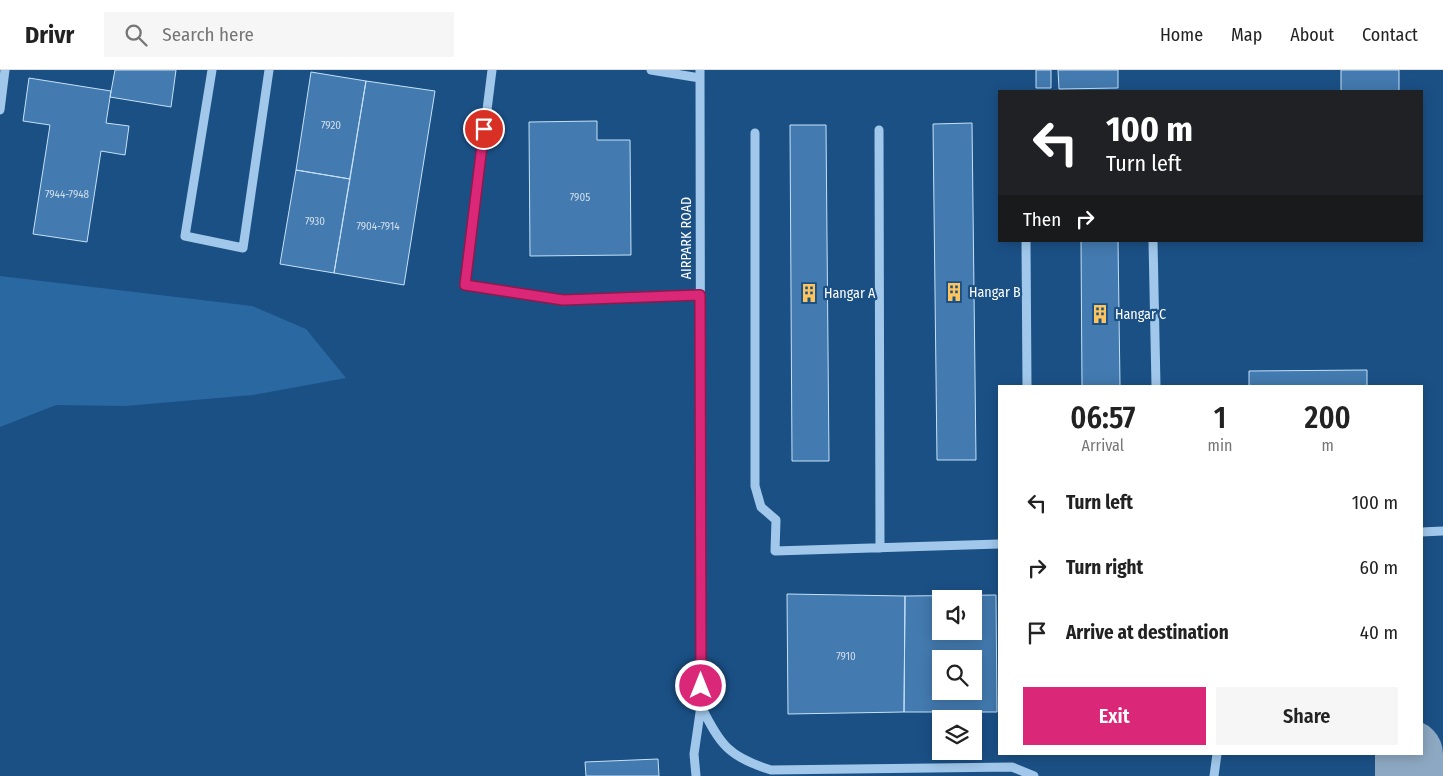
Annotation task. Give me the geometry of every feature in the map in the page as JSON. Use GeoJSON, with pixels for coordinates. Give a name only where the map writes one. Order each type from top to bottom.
{"type":"FeatureCollection","features":[{"type":"Feature","properties":{"kind":"street"},"geometry":{"type":"LineString","coordinates":[[0,110],[5,70]]}},
{"type":"Feature","properties":{"kind":"street"},"geometry":{"type":"LineString","coordinates":[[212,70],[185,236],[243,248],[269,70]]}},
{"type":"Feature","properties":{"kind":"street"},"geometry":{"type":"LineString","coordinates":[[492,70],[465,285],[563,300],[700,295]]}},
{"type":"Feature","properties":{"kind":"street"},"geometry":{"type":"LineString","coordinates":[[651,70],[700,74]]}},
{"type":"Feature","properties":{"kind":"street","name":"AIRPARK ROAD"},"geometry":{"type":"LineString","coordinates":[[696,776],[694,754],[701,706],[700,74]]}},
{"type":"Feature","properties":{"kind":"street"},"geometry":{"type":"LineString","coordinates":[[879,130],[880,548]]}},
{"type":"Feature","properties":{"kind":"street"},"geometry":{"type":"LineString","coordinates":[[755,133],[755,486],[762,507],[776,520],[775,551],[998,544]]}},
{"type":"Feature","properties":{"kind":"street"},"geometry":{"type":"LineString","coordinates":[[1026,242],[1027,385]]}},
{"type":"Feature","properties":{"kind":"street"},"geometry":{"type":"LineString","coordinates":[[1153,242],[1156,385]]}},
{"type":"Feature","properties":{"kind":"street"},"geometry":{"type":"LineString","coordinates":[[1423,532],[1443,531]]}},
{"type":"Feature","properties":{"kind":"street"},"geometry":{"type":"LineString","coordinates":[[701,706],[718,738],[726,748],[753,764],[772,770],[1012,767],[1034,776]]}},
{"type":"Feature","properties":{"kind":"street"},"geometry":{"type":"LineString","coordinates":[[1214,776],[1217,755]]}},
{"type":"Feature","properties":{"kind":"shaded area"},"geometry":{"type":"Polygon","coordinates":[[[0,276],[252,306],[306,329],[346,378],[253,395],[125,406],[56,405],[0,427],[0,276]]]}},
{"type":"Feature","properties":{"kind":"building"},"geometry":{"type":"Polygon","coordinates":[[[115,70],[176,70],[171,107],[110,97],[115,70]]]}},
{"type":"Feature","properties":{"kind":"building"},"geometry":{"type":"Polygon","coordinates":[[[1036,70],[1051,70],[1051,88],[1036,88],[1036,70]]]}},
{"type":"Feature","properties":{"kind":"building"},"geometry":{"type":"Polygon","coordinates":[[[1058,70],[1118,70],[1118,88],[1059,89],[1058,70]]]}},
{"type":"Feature","properties":{"kind":"building"},"geometry":{"type":"Polygon","coordinates":[[[1341,70],[1399,70],[1399,90],[1341,90],[1341,70]]]}},
{"type":"Feature","properties":{"kind":"building"},"geometry":{"type":"Polygon","coordinates":[[[311,72],[366,81],[350,179],[296,170],[311,72]]]}},
{"type":"Feature","properties":{"kind":"building"},"geometry":{"type":"Polygon","coordinates":[[[29,78],[111,91],[106,123],[129,126],[125,155],[101,151],[87,242],[33,234],[50,125],[23,121],[29,78]]]}},
{"type":"Feature","properties":{"kind":"building"},"geometry":{"type":"Polygon","coordinates":[[[366,81],[435,91],[404,285],[334,273],[366,81]]]}},
{"type":"Feature","properties":{"kind":"building"},"geometry":{"type":"Polygon","coordinates":[[[597,121],[597,140],[630,140],[631,255],[530,256],[529,122],[597,121]]]}},
{"type":"Feature","properties":{"kind":"building","name":"Hangar B"},"geometry":{"type":"Polygon","coordinates":[[[972,123],[976,460],[937,460],[933,124],[972,123]]]}},
{"type":"Feature","properties":{"kind":"building","name":"Hangar A"},"geometry":{"type":"Polygon","coordinates":[[[790,125],[826,125],[829,461],[792,461],[790,125]]]}},
{"type":"Feature","properties":{"kind":"building"},"geometry":{"type":"Polygon","coordinates":[[[296,170],[350,179],[334,273],[280,264],[296,170]]]}},
{"type":"Feature","properties":{"kind":"building","name":"Hangar C"},"geometry":{"type":"Polygon","coordinates":[[[1081,242],[1118,242],[1120,385],[1082,385],[1081,242]]]}},
{"type":"Feature","properties":{"kind":"building"},"geometry":{"type":"Polygon","coordinates":[[[1367,370],[1367,385],[1249,385],[1249,371],[1367,370]]]}},
{"type":"Feature","properties":{"kind":"building"},"geometry":{"type":"Polygon","coordinates":[[[787,594],[905,596],[904,712],[788,714],[787,594]]]}},
{"type":"Feature","properties":{"kind":"building"},"geometry":{"type":"Polygon","coordinates":[[[982,595],[996,595],[997,712],[982,712],[982,710],[932,710],[932,712],[904,712],[905,596],[932,596],[932,640],[982,640],[982,595]]]}},
{"type":"Feature","properties":{"kind":"building"},"geometry":{"type":"Polygon","coordinates":[[[658,759],[659,776],[586,776],[585,762],[658,759]]]}},
{"type":"Feature","properties":{"kind":"taxiway"},"geometry":{"type":"LineString","coordinates":[[1409,755],[1409,776]]}},
{"type":"Feature","properties":{"kind":"place","name":"Hangar B"},"geometry":{"type":"Point","coordinates":[954,292]}},
{"type":"Feature","properties":{"kind":"place","name":"Hangar A"},"geometry":{"type":"Point","coordinates":[809,293]}},
{"type":"Feature","properties":{"kind":"place","name":"Hangar C"},"geometry":{"type":"Point","coordinates":[1100,314]}},
{"type":"Feature","properties":{"kind":"route"},"geometry":{"type":"LineString","coordinates":[[484,129],[465,285],[563,300],[700,295],[701,686]]}}]}
